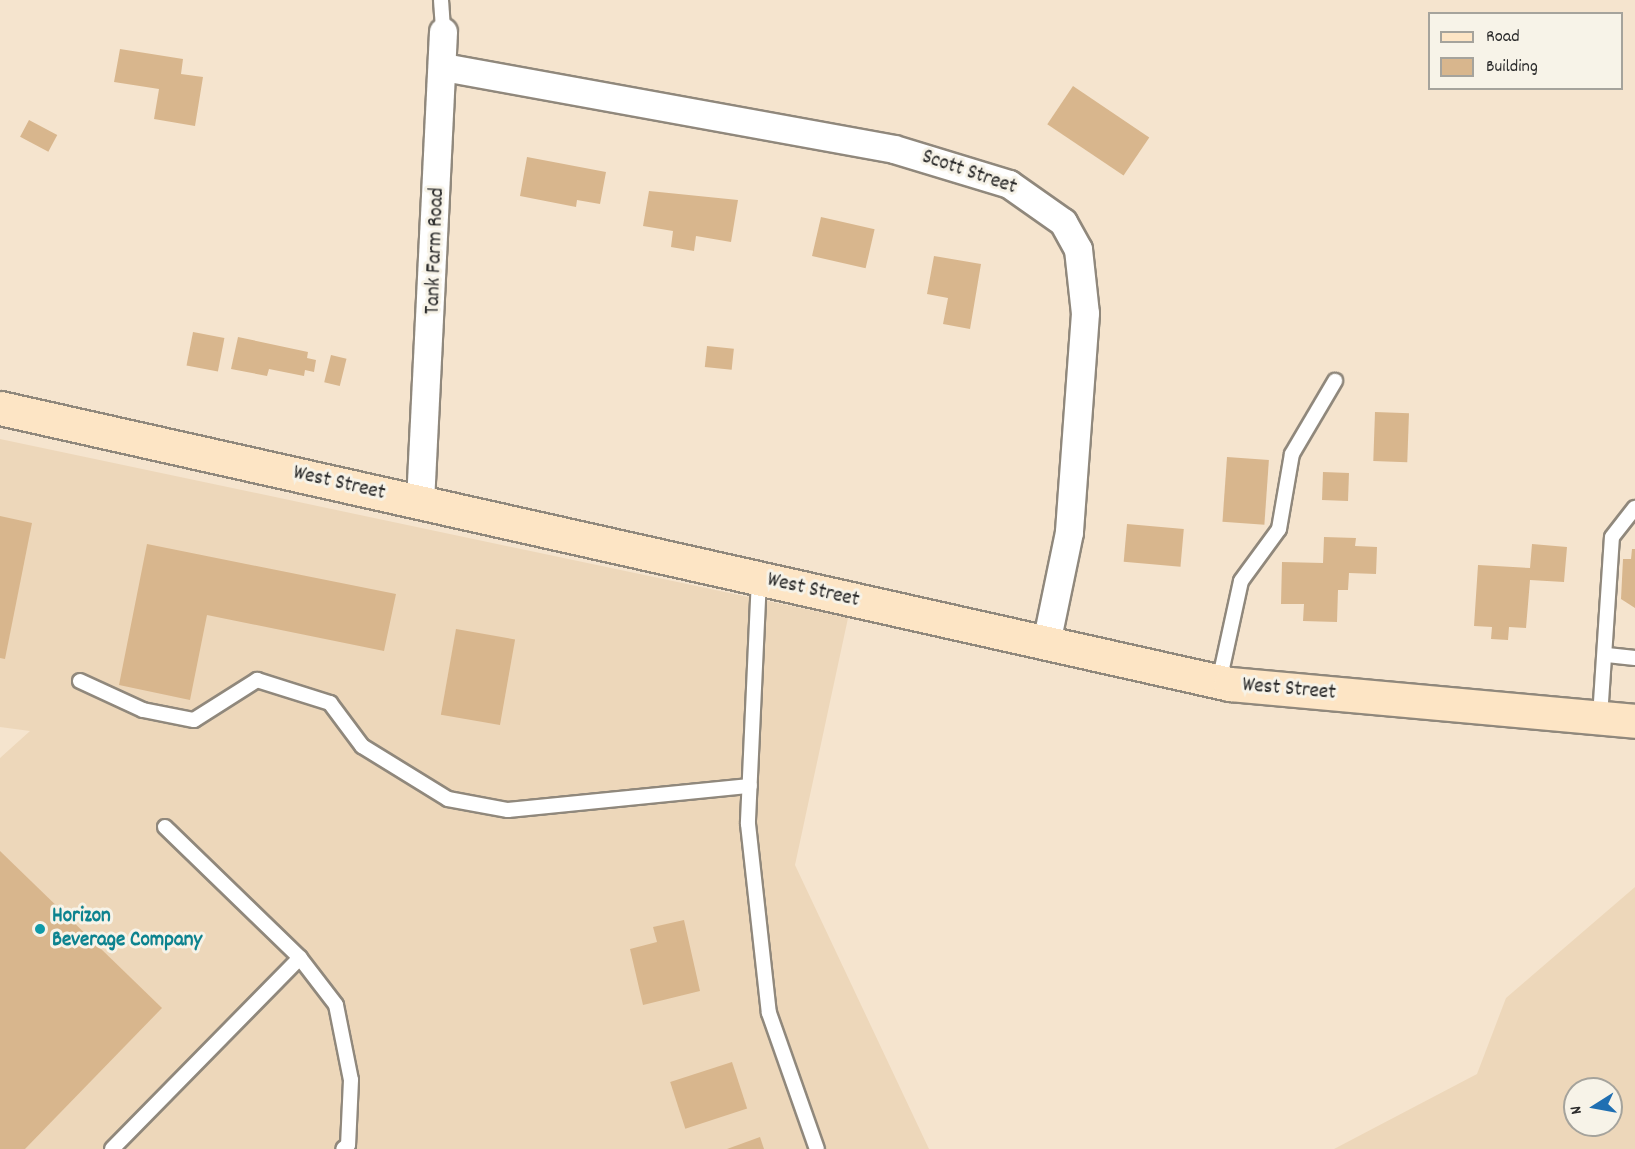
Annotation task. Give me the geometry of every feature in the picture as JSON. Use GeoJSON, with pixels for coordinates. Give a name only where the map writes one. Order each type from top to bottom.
{"type":"FeatureCollection","features":[{"type":"Feature","properties":{"kind":"main road","name":"West Street"},"geometry":{"type":"LineString","coordinates":[[0,408],[1219,682],[1635,721]]}},
{"type":"Feature","properties":{"kind":"street","name":"Tank Farm Road"},"geometry":{"type":"LineString","coordinates":[[420,502],[443,32]]}},
{"type":"Feature","properties":{"kind":"street","name":"Scott Street"},"geometry":{"type":"LineString","coordinates":[[443,67],[894,149],[1009,184],[1063,222],[1078,249],[1086,313],[1069,532],[1046,643]]}},
{"type":"Feature","properties":{"kind":"lane","name":"Tank Farm Road"},"geometry":{"type":"LineString","coordinates":[[441,0],[443,32]]}},
{"type":"Feature","properties":{"kind":"lane"},"geometry":{"type":"LineString","coordinates":[[1219,682],[1241,581],[1279,529],[1292,454],[1335,381]]}},
{"type":"Feature","properties":{"kind":"lane"},"geometry":{"type":"LineString","coordinates":[[1599,718],[1607,655],[1612,537],[1635,508]]}},
{"type":"Feature","properties":{"kind":"lane"},"geometry":{"type":"LineString","coordinates":[[759,579],[748,824],[769,1013],[817,1149]]}},
{"type":"Feature","properties":{"kind":"lane"},"geometry":{"type":"LineString","coordinates":[[1607,655],[1635,658]]}},
{"type":"Feature","properties":{"kind":"lane"},"geometry":{"type":"LineString","coordinates":[[80,681],[143,710],[194,720],[257,680],[330,703],[362,746],[448,799],[508,810],[750,786]]}},
{"type":"Feature","properties":{"kind":"lane"},"geometry":{"type":"LineString","coordinates":[[165,827],[300,958],[336,1005],[351,1080],[348,1145],[343,1149]]}},
{"type":"Feature","properties":{"kind":"lane"},"geometry":{"type":"LineString","coordinates":[[112,1149],[300,958]]}},
{"type":"Feature","properties":{"kind":"shaded area"},"geometry":{"type":"Polygon","coordinates":[[[0,439],[848,618],[795,865],[929,1149],[0,1149],[0,758],[30,731],[0,727],[0,439]]]}},
{"type":"Feature","properties":{"kind":"shaded area"},"geometry":{"type":"Polygon","coordinates":[[[1635,887],[1635,1149],[1334,1149],[1477,1074],[1506,998],[1635,887]]]}},
{"type":"Feature","properties":{"kind":"building"},"geometry":{"type":"Polygon","coordinates":[[[120,49],[183,59],[181,74],[203,77],[195,126],[154,119],[159,89],[114,82],[120,49]]]}},
{"type":"Feature","properties":{"kind":"building"},"geometry":{"type":"Polygon","coordinates":[[[1073,86],[1149,137],[1124,176],[1047,124],[1073,86]]]}},
{"type":"Feature","properties":{"kind":"building"},"geometry":{"type":"Polygon","coordinates":[[[29,120],[57,135],[48,152],[20,137],[29,120]]]}},
{"type":"Feature","properties":{"kind":"building"},"geometry":{"type":"Polygon","coordinates":[[[527,157],[606,172],[600,204],[577,200],[576,207],[520,196],[527,157]]]}},
{"type":"Feature","properties":{"kind":"building"},"geometry":{"type":"Polygon","coordinates":[[[649,191],[738,200],[731,242],[696,236],[694,251],[671,247],[673,231],[643,226],[649,191]]]}},
{"type":"Feature","properties":{"kind":"building"},"geometry":{"type":"Polygon","coordinates":[[[821,217],[875,229],[866,268],[812,256],[821,217]]]}},
{"type":"Feature","properties":{"kind":"building"},"geometry":{"type":"Polygon","coordinates":[[[934,256],[981,264],[970,329],[943,324],[948,298],[927,294],[934,256]]]}},
{"type":"Feature","properties":{"kind":"building"},"geometry":{"type":"Polygon","coordinates":[[[193,332],[224,338],[218,371],[187,365],[193,332]]]}},
{"type":"Feature","properties":{"kind":"building"},"geometry":{"type":"Polygon","coordinates":[[[238,337],[308,352],[307,358],[316,360],[314,372],[305,370],[304,376],[269,369],[267,376],[231,369],[238,337]]]}},
{"type":"Feature","properties":{"kind":"building"},"geometry":{"type":"Polygon","coordinates":[[[707,346],[734,349],[732,370],[705,367],[707,346]]]}},
{"type":"Feature","properties":{"kind":"building"},"geometry":{"type":"Polygon","coordinates":[[[331,355],[347,359],[340,386],[324,382],[331,355]]]}},
{"type":"Feature","properties":{"kind":"building"},"geometry":{"type":"Polygon","coordinates":[[[1375,412],[1409,413],[1407,462],[1373,461],[1375,412]]]}},
{"type":"Feature","properties":{"kind":"building"},"geometry":{"type":"Polygon","coordinates":[[[1227,457],[1269,460],[1264,525],[1222,522],[1227,457]]]}},
{"type":"Feature","properties":{"kind":"building"},"geometry":{"type":"Polygon","coordinates":[[[1323,472],[1349,473],[1348,501],[1322,500],[1323,472]]]}},
{"type":"Feature","properties":{"kind":"building"},"geometry":{"type":"Polygon","coordinates":[[[0,516],[32,523],[5,659],[0,658],[0,516]]]}},
{"type":"Feature","properties":{"kind":"building"},"geometry":{"type":"Polygon","coordinates":[[[1127,524],[1184,529],[1180,567],[1124,562],[1127,524]]]}},
{"type":"Feature","properties":{"kind":"building"},"geometry":{"type":"Polygon","coordinates":[[[1324,537],[1356,538],[1355,546],[1377,547],[1376,574],[1349,573],[1348,590],[1338,590],[1337,622],[1303,621],[1304,604],[1281,604],[1282,562],[1323,563],[1324,537]]]}},
{"type":"Feature","properties":{"kind":"building"},"geometry":{"type":"Polygon","coordinates":[[[147,544],[396,594],[384,651],[207,615],[190,700],[119,685],[147,544]]]}},
{"type":"Feature","properties":{"kind":"building"},"geometry":{"type":"Polygon","coordinates":[[[1532,544],[1567,547],[1564,582],[1530,580],[1526,628],[1509,627],[1508,640],[1491,639],[1492,627],[1474,626],[1478,565],[1530,568],[1532,544]]]}},
{"type":"Feature","properties":{"kind":"building"},"geometry":{"type":"Polygon","coordinates":[[[1632,549],[1635,549],[1635,608],[1621,599],[1623,559],[1631,559],[1632,549]]]}},
{"type":"Feature","properties":{"kind":"building"},"geometry":{"type":"Polygon","coordinates":[[[456,629],[515,639],[500,725],[441,715],[456,629]]]}},
{"type":"Feature","properties":{"kind":"building","name":"Horizon Beverage Company"},"geometry":{"type":"Polygon","coordinates":[[[0,851],[162,1008],[25,1149],[0,1149],[0,851]]]}},
{"type":"Feature","properties":{"kind":"building"},"geometry":{"type":"Polygon","coordinates":[[[684,920],[700,991],[643,1005],[630,949],[657,942],[653,927],[684,920]]]}},
{"type":"Feature","properties":{"kind":"building"},"geometry":{"type":"Polygon","coordinates":[[[732,1062],[747,1109],[685,1129],[670,1082],[732,1062]]]}},
{"type":"Feature","properties":{"kind":"building"},"geometry":{"type":"Polygon","coordinates":[[[760,1137],[764,1149],[727,1149],[760,1137]]]}},
{"type":"Feature","properties":{"kind":"place","name":"Horizon Beverage Company"},"geometry":{"type":"Point","coordinates":[40,929]}}]}
